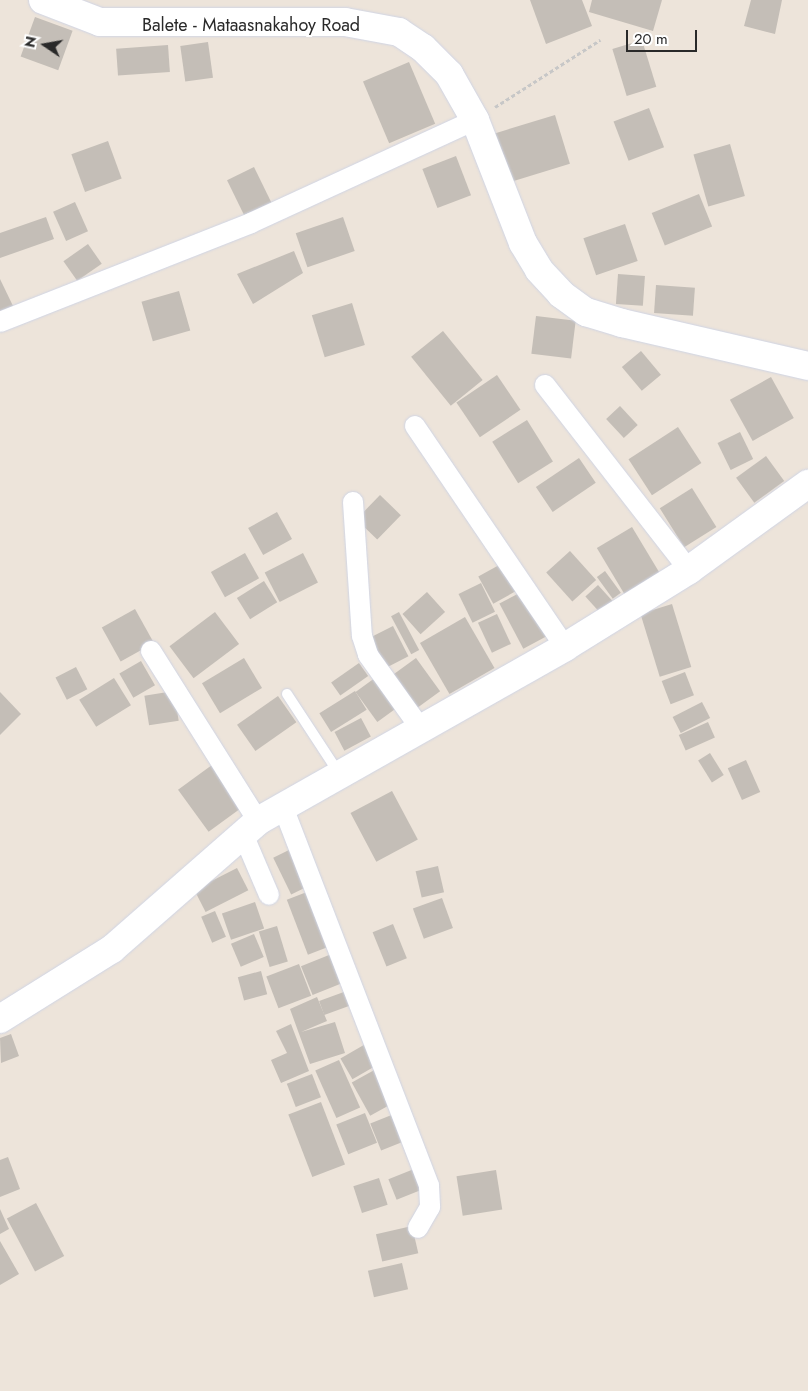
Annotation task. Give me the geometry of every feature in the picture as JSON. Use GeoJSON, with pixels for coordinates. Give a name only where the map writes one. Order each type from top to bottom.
{"type":"FeatureCollection","features":[{"type":"Feature","properties":{"kind":"street","name":"Balete - Mataasnakahoy Road"},"geometry":{"type":"LineString","coordinates":[[43,0],[100,22],[131,25],[376,26],[423,48],[449,74],[475,120],[523,243],[539,270],[561,294],[586,312],[622,323],[808,366]]}},
{"type":"Feature","properties":{"kind":"street"},"geometry":{"type":"LineString","coordinates":[[0,322],[252,223],[475,120]]}},
{"type":"Feature","properties":{"kind":"street"},"geometry":{"type":"LineString","coordinates":[[545,384],[689,570]]}},
{"type":"Feature","properties":{"kind":"street"},"geometry":{"type":"LineString","coordinates":[[415,426],[565,647]]}},
{"type":"Feature","properties":{"kind":"street"},"geometry":{"type":"LineString","coordinates":[[0,1019],[112,949],[251,827],[338,772],[421,729],[565,647],[689,570],[808,484]]}},
{"type":"Feature","properties":{"kind":"street"},"geometry":{"type":"LineString","coordinates":[[353,502],[362,636],[368,655],[421,729]]}},
{"type":"Feature","properties":{"kind":"street"},"geometry":{"type":"LineString","coordinates":[[151,651],[251,827],[269,895]]}},
{"type":"Feature","properties":{"kind":"street"},"geometry":{"type":"LineString","coordinates":[[283,807],[429,1186],[430,1207],[418,1228]]}},
{"type":"Feature","properties":{"kind":"lane"},"geometry":{"type":"LineString","coordinates":[[287,694],[338,772]]}},
{"type":"Feature","properties":{"kind":"path"},"geometry":{"type":"LineString","coordinates":[[475,120],[600,40]]}},
{"type":"Feature","properties":{"kind":"building"},"geometry":{"type":"Polygon","coordinates":[[[530,0],[582,0],[592,26],[546,44],[530,0]]]}},
{"type":"Feature","properties":{"kind":"building"},"geometry":{"type":"Polygon","coordinates":[[[592,0],[662,0],[653,31],[589,12],[592,0]]]}},
{"type":"Feature","properties":{"kind":"building"},"geometry":{"type":"Polygon","coordinates":[[[751,0],[782,0],[775,34],[744,26],[751,0]]]}},
{"type":"Feature","properties":{"kind":"building"},"geometry":{"type":"Polygon","coordinates":[[[35,17],[73,31],[58,70],[21,56],[35,17]]]}},
{"type":"Feature","properties":{"kind":"building"},"geometry":{"type":"Polygon","coordinates":[[[642,40],[656,87],[627,96],[612,49],[642,40]]]}},
{"type":"Feature","properties":{"kind":"building"},"geometry":{"type":"Polygon","coordinates":[[[208,42],[213,78],[185,82],[180,46],[208,42]]]}},
{"type":"Feature","properties":{"kind":"building"},"geometry":{"type":"Polygon","coordinates":[[[168,45],[170,72],[118,76],[116,49],[168,45]]]}},
{"type":"Feature","properties":{"kind":"building"},"geometry":{"type":"Polygon","coordinates":[[[409,62],[435,124],[389,143],[363,82],[409,62]]]}},
{"type":"Feature","properties":{"kind":"building"},"geometry":{"type":"Polygon","coordinates":[[[649,108],[664,147],[629,161],[614,122],[649,108]]]}},
{"type":"Feature","properties":{"kind":"building"},"geometry":{"type":"Polygon","coordinates":[[[555,115],[570,164],[510,182],[495,133],[555,115]]]}},
{"type":"Feature","properties":{"kind":"building"},"geometry":{"type":"Polygon","coordinates":[[[108,141],[122,179],[85,192],[71,154],[108,141]]]}},
{"type":"Feature","properties":{"kind":"building"},"geometry":{"type":"Polygon","coordinates":[[[730,144],[745,196],[708,206],[693,154],[730,144]]]}},
{"type":"Feature","properties":{"kind":"building"},"geometry":{"type":"Polygon","coordinates":[[[456,156],[471,195],[437,208],[422,169],[456,156]]]}},
{"type":"Feature","properties":{"kind":"building"},"geometry":{"type":"Polygon","coordinates":[[[254,167],[274,208],[247,221],[227,180],[254,167]]]}},
{"type":"Feature","properties":{"kind":"building"},"geometry":{"type":"Polygon","coordinates":[[[699,194],[712,226],[665,246],[652,213],[699,194]]]}},
{"type":"Feature","properties":{"kind":"building"},"geometry":{"type":"Polygon","coordinates":[[[75,202],[88,231],[66,241],[53,212],[75,202]]]}},
{"type":"Feature","properties":{"kind":"building"},"geometry":{"type":"Polygon","coordinates":[[[46,217],[54,239],[0,258],[0,233],[46,217]]]}},
{"type":"Feature","properties":{"kind":"building"},"geometry":{"type":"Polygon","coordinates":[[[343,217],[355,251],[307,267],[296,233],[343,217]]]}},
{"type":"Feature","properties":{"kind":"building"},"geometry":{"type":"Polygon","coordinates":[[[625,224],[638,261],[596,275],[583,238],[625,224]]]}},
{"type":"Feature","properties":{"kind":"building"},"geometry":{"type":"Polygon","coordinates":[[[88,244],[102,264],[77,281],[63,261],[88,244]]]}},
{"type":"Feature","properties":{"kind":"building"},"geometry":{"type":"Polygon","coordinates":[[[294,251],[303,273],[253,304],[237,274],[294,251]]]}},
{"type":"Feature","properties":{"kind":"building"},"geometry":{"type":"Polygon","coordinates":[[[618,274],[645,276],[643,306],[616,304],[618,274]]]}},
{"type":"Feature","properties":{"kind":"building"},"geometry":{"type":"Polygon","coordinates":[[[0,279],[14,308],[0,315],[0,279]]]}},
{"type":"Feature","properties":{"kind":"building"},"geometry":{"type":"Polygon","coordinates":[[[656,285],[695,288],[693,316],[654,313],[656,285]]]}},
{"type":"Feature","properties":{"kind":"building"},"geometry":{"type":"Polygon","coordinates":[[[179,291],[190,330],[153,341],[142,302],[179,291]]]}},
{"type":"Feature","properties":{"kind":"building"},"geometry":{"type":"Polygon","coordinates":[[[352,303],[365,345],[325,357],[312,315],[352,303]]]}},
{"type":"Feature","properties":{"kind":"building"},"geometry":{"type":"Polygon","coordinates":[[[536,316],[576,321],[571,359],[531,354],[536,316]]]}},
{"type":"Feature","properties":{"kind":"building"},"geometry":{"type":"Polygon","coordinates":[[[443,331],[483,380],[451,406],[411,357],[443,331]]]}},
{"type":"Feature","properties":{"kind":"building"},"geometry":{"type":"Polygon","coordinates":[[[641,351],[661,375],[642,391],[622,367],[641,351]]]}},
{"type":"Feature","properties":{"kind":"building"},"geometry":{"type":"Polygon","coordinates":[[[497,375],[520,410],[480,437],[456,402],[497,375]]]}},
{"type":"Feature","properties":{"kind":"building"},"geometry":{"type":"Polygon","coordinates":[[[771,377],[794,418],[753,441],[730,400],[771,377]]]}},
{"type":"Feature","properties":{"kind":"building"},"geometry":{"type":"Polygon","coordinates":[[[620,406],[638,425],[624,438],[606,419],[620,406]]]}},
{"type":"Feature","properties":{"kind":"building"},"geometry":{"type":"Polygon","coordinates":[[[527,420],[553,462],[518,483],[492,442],[527,420]]]}},
{"type":"Feature","properties":{"kind":"building"},"geometry":{"type":"Polygon","coordinates":[[[678,427],[701,463],[652,495],[629,459],[678,427]]]}},
{"type":"Feature","properties":{"kind":"building"},"geometry":{"type":"Polygon","coordinates":[[[740,432],[753,459],[731,470],[718,443],[740,432]]]}},
{"type":"Feature","properties":{"kind":"building"},"geometry":{"type":"Polygon","coordinates":[[[766,456],[784,481],[754,503],[736,478],[766,456]]]}},
{"type":"Feature","properties":{"kind":"building"},"geometry":{"type":"Polygon","coordinates":[[[579,458],[596,483],[553,512],[536,487],[579,458]]]}},
{"type":"Feature","properties":{"kind":"building"},"geometry":{"type":"Polygon","coordinates":[[[692,488],[716,527],[684,547],[660,508],[692,488]]]}},
{"type":"Feature","properties":{"kind":"building"},"geometry":{"type":"Polygon","coordinates":[[[380,495],[401,515],[377,540],[356,519],[380,495]]]}},
{"type":"Feature","properties":{"kind":"building"},"geometry":{"type":"Polygon","coordinates":[[[277,512],[292,539],[263,555],[248,528],[277,512]]]}},
{"type":"Feature","properties":{"kind":"building"},"geometry":{"type":"Polygon","coordinates":[[[632,527],[660,573],[625,594],[597,548],[632,527]]]}},
{"type":"Feature","properties":{"kind":"building"},"geometry":{"type":"Polygon","coordinates":[[[570,551],[596,580],[572,601],[546,572],[570,551]]]}},
{"type":"Feature","properties":{"kind":"building"},"geometry":{"type":"Polygon","coordinates":[[[245,553],[259,578],[225,597],[211,572],[245,553]]]}},
{"type":"Feature","properties":{"kind":"building"},"geometry":{"type":"Polygon","coordinates":[[[303,553],[318,582],[280,602],[265,573],[303,553]]]}},
{"type":"Feature","properties":{"kind":"building"},"geometry":{"type":"Polygon","coordinates":[[[501,564],[516,591],[493,604],[478,577],[501,564]]]}},
{"type":"Feature","properties":{"kind":"building"},"geometry":{"type":"Polygon","coordinates":[[[605,571],[621,593],[613,599],[597,577],[605,571]]]}},
{"type":"Feature","properties":{"kind":"building"},"geometry":{"type":"Polygon","coordinates":[[[264,581],[277,602],[250,619],[237,598],[264,581]]]}},
{"type":"Feature","properties":{"kind":"building"},"geometry":{"type":"Polygon","coordinates":[[[481,583],[495,612],[473,623],[459,594],[481,583]]]}},
{"type":"Feature","properties":{"kind":"building"},"geometry":{"type":"Polygon","coordinates":[[[598,585],[614,603],[601,614],[585,596],[598,585]]]}},
{"type":"Feature","properties":{"kind":"building"},"geometry":{"type":"Polygon","coordinates":[[[525,590],[549,635],[523,649],[499,604],[525,590]]]}},
{"type":"Feature","properties":{"kind":"building"},"geometry":{"type":"Polygon","coordinates":[[[427,592],[445,612],[421,634],[402,614],[427,592]]]}},
{"type":"Feature","properties":{"kind":"building"},"geometry":{"type":"Polygon","coordinates":[[[672,604],[691,667],[660,677],[640,614],[672,604]]]}},
{"type":"Feature","properties":{"kind":"building"},"geometry":{"type":"Polygon","coordinates":[[[135,609],[154,643],[121,662],[102,627],[135,609]]]}},
{"type":"Feature","properties":{"kind":"building"},"geometry":{"type":"Polygon","coordinates":[[[215,612],[239,644],[194,678],[169,646],[215,612]]]}},
{"type":"Feature","properties":{"kind":"building"},"geometry":{"type":"Polygon","coordinates":[[[399,612],[419,650],[411,654],[391,616],[399,612]]]}},
{"type":"Feature","properties":{"kind":"building"},"geometry":{"type":"Polygon","coordinates":[[[497,614],[511,644],[492,653],[478,623],[497,614]]]}},
{"type":"Feature","properties":{"kind":"building"},"geometry":{"type":"Polygon","coordinates":[[[465,617],[494,668],[449,694],[420,643],[465,617]]]}},
{"type":"Feature","properties":{"kind":"building"},"geometry":{"type":"Polygon","coordinates":[[[393,626],[408,656],[386,668],[371,637],[393,626]]]}},
{"type":"Feature","properties":{"kind":"building"},"geometry":{"type":"Polygon","coordinates":[[[244,658],[262,688],[220,713],[202,683],[244,658]]]}},
{"type":"Feature","properties":{"kind":"building"},"geometry":{"type":"Polygon","coordinates":[[[416,658],[440,691],[413,711],[388,678],[416,658]]]}},
{"type":"Feature","properties":{"kind":"building"},"geometry":{"type":"Polygon","coordinates":[[[141,661],[155,685],[133,698],[119,674],[141,661]]]}},
{"type":"Feature","properties":{"kind":"building"},"geometry":{"type":"Polygon","coordinates":[[[359,663],[368,676],[340,696],[331,683],[359,663]]]}},
{"type":"Feature","properties":{"kind":"building"},"geometry":{"type":"Polygon","coordinates":[[[76,667],[87,689],[67,700],[56,677],[76,667]]]}},
{"type":"Feature","properties":{"kind":"building"},"geometry":{"type":"Polygon","coordinates":[[[685,672],[694,695],[671,704],[662,681],[685,672]]]}},
{"type":"Feature","properties":{"kind":"building"},"geometry":{"type":"Polygon","coordinates":[[[379,675],[401,705],[377,722],[356,692],[379,675]]]}},
{"type":"Feature","properties":{"kind":"building"},"geometry":{"type":"Polygon","coordinates":[[[114,678],[131,705],[96,727],[79,700],[114,678]]]}},
{"type":"Feature","properties":{"kind":"building"},"geometry":{"type":"Polygon","coordinates":[[[174,691],[179,721],[149,725],[144,696],[174,691]]]}},
{"type":"Feature","properties":{"kind":"building"},"geometry":{"type":"Polygon","coordinates":[[[355,691],[367,710],[331,732],[319,713],[355,691]]]}},
{"type":"Feature","properties":{"kind":"building"},"geometry":{"type":"Polygon","coordinates":[[[0,692],[21,714],[0,735],[0,692]]]}},
{"type":"Feature","properties":{"kind":"building"},"geometry":{"type":"Polygon","coordinates":[[[278,696],[296,722],[255,751],[237,725],[278,696]]]}},
{"type":"Feature","properties":{"kind":"building"},"geometry":{"type":"Polygon","coordinates":[[[702,702],[710,718],[681,733],[673,717],[702,702]]]}},
{"type":"Feature","properties":{"kind":"building"},"geometry":{"type":"Polygon","coordinates":[[[361,718],[371,737],[344,751],[335,732],[361,718]]]}},
{"type":"Feature","properties":{"kind":"building"},"geometry":{"type":"Polygon","coordinates":[[[708,722],[715,738],[686,751],[679,735],[708,722]]]}},
{"type":"Feature","properties":{"kind":"building"},"geometry":{"type":"Polygon","coordinates":[[[710,753],[724,775],[712,782],[698,760],[710,753]]]}},
{"type":"Feature","properties":{"kind":"building"},"geometry":{"type":"Polygon","coordinates":[[[746,760],[760,792],[742,800],[728,768],[746,760]]]}},
{"type":"Feature","properties":{"kind":"building"},"geometry":{"type":"Polygon","coordinates":[[[212,765],[243,807],[209,832],[178,790],[212,765]]]}},
{"type":"Feature","properties":{"kind":"building"},"geometry":{"type":"Polygon","coordinates":[[[392,791],[418,840],[376,862],[351,813],[392,791]]]}},
{"type":"Feature","properties":{"kind":"building"},"geometry":{"type":"Polygon","coordinates":[[[293,848],[311,885],[291,894],[273,858],[293,848]]]}},
{"type":"Feature","properties":{"kind":"building"},"geometry":{"type":"Polygon","coordinates":[[[438,866],[444,892],[422,897],[416,871],[438,866]]]}},
{"type":"Feature","properties":{"kind":"building"},"geometry":{"type":"Polygon","coordinates":[[[237,868],[248,890],[206,912],[194,890],[237,868]]]}},
{"type":"Feature","properties":{"kind":"building"},"geometry":{"type":"Polygon","coordinates":[[[312,890],[333,945],[308,955],[287,900],[312,890]]]}},
{"type":"Feature","properties":{"kind":"building"},"geometry":{"type":"Polygon","coordinates":[[[442,898],[453,928],[424,939],[413,909],[442,898]]]}},
{"type":"Feature","properties":{"kind":"building"},"geometry":{"type":"Polygon","coordinates":[[[255,902],[264,928],[231,940],[222,913],[255,902]]]}},
{"type":"Feature","properties":{"kind":"building"},"geometry":{"type":"Polygon","coordinates":[[[215,911],[226,937],[212,943],[201,917],[215,911]]]}},
{"type":"Feature","properties":{"kind":"building"},"geometry":{"type":"Polygon","coordinates":[[[393,924],[407,958],[386,967],[373,932],[393,924]]]}},
{"type":"Feature","properties":{"kind":"building"},"geometry":{"type":"Polygon","coordinates":[[[277,926],[288,961],[270,967],[259,932],[277,926]]]}},
{"type":"Feature","properties":{"kind":"building"},"geometry":{"type":"Polygon","coordinates":[[[254,934],[264,957],[241,967],[231,944],[254,934]]]}},
{"type":"Feature","properties":{"kind":"building"},"geometry":{"type":"Polygon","coordinates":[[[339,951],[351,980],[313,995],[301,966],[339,951]]]}},
{"type":"Feature","properties":{"kind":"building"},"geometry":{"type":"Polygon","coordinates":[[[299,964],[311,996],[279,1008],[266,977],[299,964]]]}},
{"type":"Feature","properties":{"kind":"building"},"geometry":{"type":"Polygon","coordinates":[[[261,971],[267,994],[244,1000],[238,977],[261,971]]]}},
{"type":"Feature","properties":{"kind":"building"},"geometry":{"type":"Polygon","coordinates":[[[352,989],[357,1003],[324,1015],[319,1001],[352,989]]]}},
{"type":"Feature","properties":{"kind":"building"},"geometry":{"type":"Polygon","coordinates":[[[317,997],[327,1021],[301,1032],[335,1022],[345,1053],[310,1064],[290,1009],[317,997]]]}},
{"type":"Feature","properties":{"kind":"building"},"geometry":{"type":"Polygon","coordinates":[[[291,1024],[309,1071],[281,1083],[271,1060],[287,1053],[276,1031],[291,1024]]]}},
{"type":"Feature","properties":{"kind":"building"},"geometry":{"type":"Polygon","coordinates":[[[11,1034],[19,1056],[1,1063],[0,1038],[11,1034]]]}},
{"type":"Feature","properties":{"kind":"building"},"geometry":{"type":"Polygon","coordinates":[[[369,1042],[381,1063],[352,1079],[340,1058],[369,1042]]]}},
{"type":"Feature","properties":{"kind":"building"},"geometry":{"type":"Polygon","coordinates":[[[339,1060],[360,1108],[336,1118],[315,1071],[339,1060]]]}},
{"type":"Feature","properties":{"kind":"building"},"geometry":{"type":"Polygon","coordinates":[[[378,1068],[396,1101],[370,1116],[352,1083],[378,1068]]]}},
{"type":"Feature","properties":{"kind":"building"},"geometry":{"type":"Polygon","coordinates":[[[312,1074],[321,1097],[296,1107],[287,1084],[312,1074]]]}},
{"type":"Feature","properties":{"kind":"building"},"geometry":{"type":"Polygon","coordinates":[[[321,1102],[345,1165],[312,1177],[288,1115],[321,1102]]]}},
{"type":"Feature","properties":{"kind":"building"},"geometry":{"type":"Polygon","coordinates":[[[399,1112],[410,1139],[381,1151],[370,1124],[399,1112]]]}},
{"type":"Feature","properties":{"kind":"building"},"geometry":{"type":"Polygon","coordinates":[[[365,1113],[377,1143],[348,1154],[336,1125],[365,1113]]]}},
{"type":"Feature","properties":{"kind":"building"},"geometry":{"type":"Polygon","coordinates":[[[8,1157],[20,1189],[0,1197],[0,1160],[8,1157]]]}},
{"type":"Feature","properties":{"kind":"building"},"geometry":{"type":"Polygon","coordinates":[[[419,1167],[427,1187],[397,1200],[388,1179],[419,1167]]]}},
{"type":"Feature","properties":{"kind":"building"},"geometry":{"type":"Polygon","coordinates":[[[496,1170],[502,1210],[463,1216],[456,1176],[496,1170]]]}},
{"type":"Feature","properties":{"kind":"building"},"geometry":{"type":"Polygon","coordinates":[[[379,1178],[388,1205],[362,1213],[353,1186],[379,1178]]]}},
{"type":"Feature","properties":{"kind":"building"},"geometry":{"type":"Polygon","coordinates":[[[36,1203],[64,1256],[35,1271],[7,1218],[36,1203]]]}},
{"type":"Feature","properties":{"kind":"building"},"geometry":{"type":"Polygon","coordinates":[[[0,1209],[9,1229],[0,1234],[0,1209]]]}},
{"type":"Feature","properties":{"kind":"building"},"geometry":{"type":"Polygon","coordinates":[[[412,1226],[418,1253],[382,1262],[376,1234],[412,1226]]]}},
{"type":"Feature","properties":{"kind":"building"},"geometry":{"type":"Polygon","coordinates":[[[0,1241],[19,1274],[0,1285],[0,1241]]]}},
{"type":"Feature","properties":{"kind":"building"},"geometry":{"type":"Polygon","coordinates":[[[402,1263],[408,1289],[374,1297],[368,1271],[402,1263]]]}}]}
